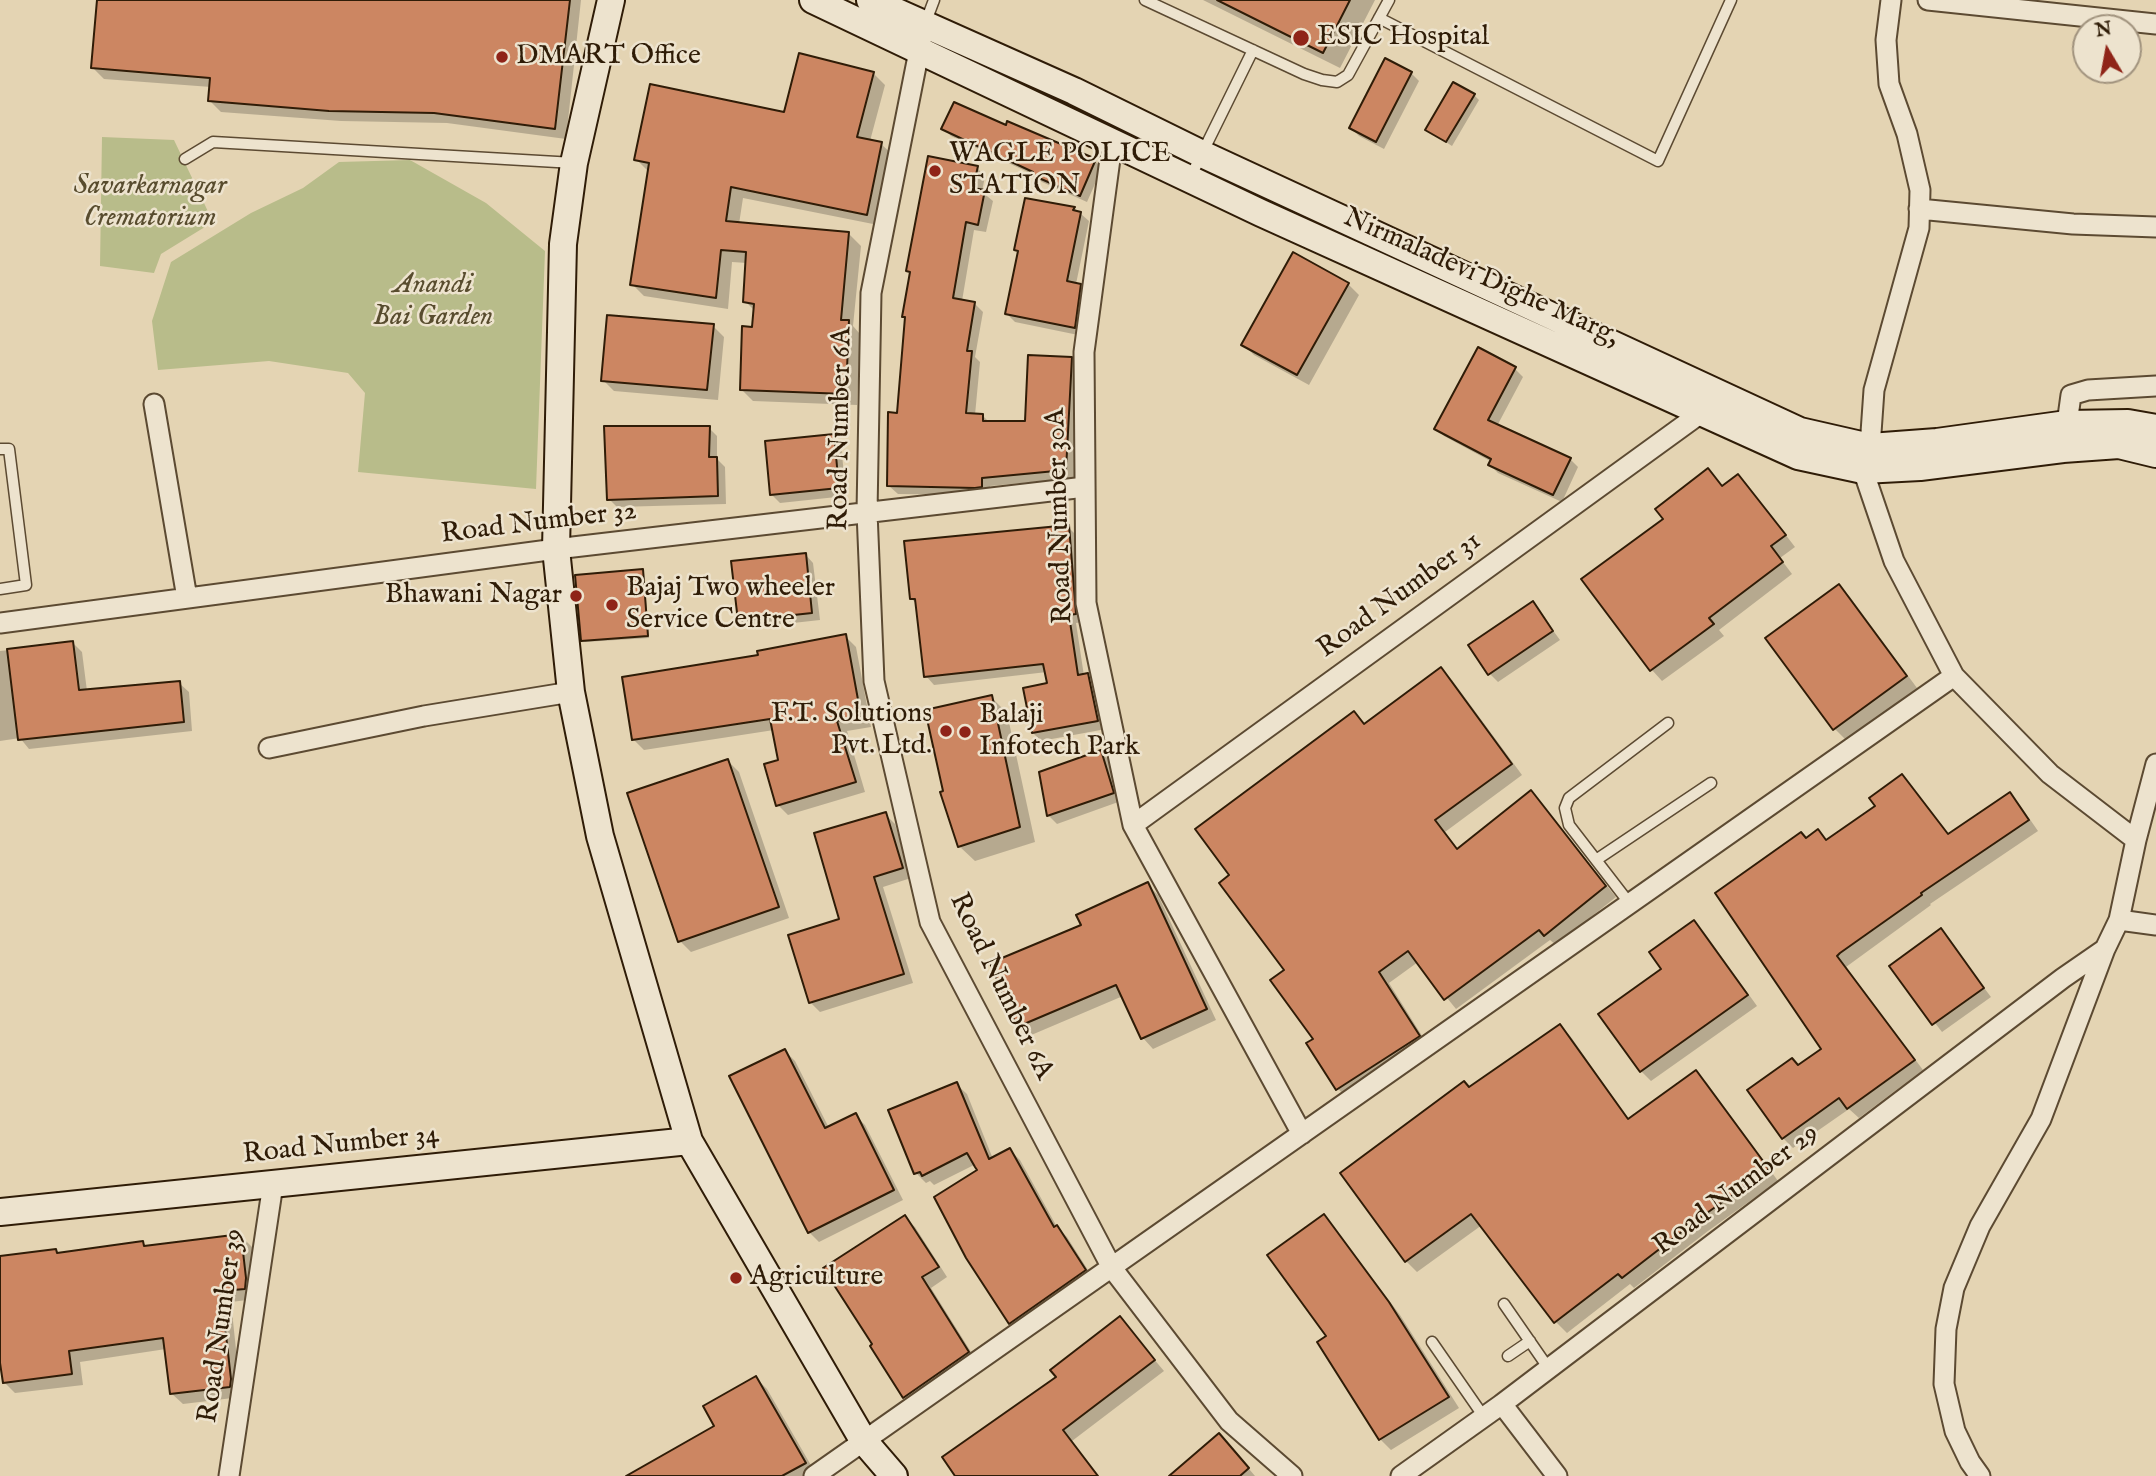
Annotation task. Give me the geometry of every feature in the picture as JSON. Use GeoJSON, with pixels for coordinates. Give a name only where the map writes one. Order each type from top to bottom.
{"type":"FeatureCollection","features":[{"type":"Feature","properties":{"kind":"main road"},"geometry":{"type":"LineString","coordinates":[[611,0],[574,163],[563,244],[556,549],[572,692],[600,836],[689,1142],[863,1440],[894,1476]]}},
{"type":"Feature","properties":{"kind":"main road","name":"Nirmaladevi Dighe Marg,"},"geometry":{"type":"LineString","coordinates":[[813,0],[926,25],[1112,144],[1798,456],[1866,458],[1920,467],[2063,449],[2119,445],[2156,454]]}},
{"type":"Feature","properties":{"kind":"main road","name":"Nirmaladevi Dighe Marg,"},"geometry":{"type":"LineString","coordinates":[[870,0],[1073,91],[1202,154],[1800,431],[1866,458],[1937,442],[2067,424],[2128,423],[2156,428]]}},
{"type":"Feature","properties":{"kind":"main road","name":"Road Number 34"},"geometry":{"type":"LineString","coordinates":[[0,1212],[689,1142]]}},
{"type":"Feature","properties":{"kind":"street"},"geometry":{"type":"LineString","coordinates":[[1891,0],[1886,40],[1889,84],[1907,134],[1920,190],[1919,228],[1874,390],[1866,458],[1894,561],[1954,676],[2050,775],[2136,840]]}},
{"type":"Feature","properties":{"kind":"street"},"geometry":{"type":"LineString","coordinates":[[1928,0],[1974,2],[2156,24]]}},
{"type":"Feature","properties":{"kind":"street","name":"Road Number 6A"},"geometry":{"type":"LineString","coordinates":[[926,25],[871,293],[867,512],[874,681],[930,922],[1112,1268],[1229,1421],[1292,1476]]}},
{"type":"Feature","properties":{"kind":"street","name":"Road Number 30A"},"geometry":{"type":"LineString","coordinates":[[1112,144],[1084,352],[1086,603],[1133,825],[1302,1134]]}},
{"type":"Feature","properties":{"kind":"street"},"geometry":{"type":"LineString","coordinates":[[1919,209],[2073,224],[2156,227]]}},
{"type":"Feature","properties":{"kind":"street"},"geometry":{"type":"LineString","coordinates":[[2067,424],[2071,395],[2088,390],[2156,386]]}},
{"type":"Feature","properties":{"kind":"street"},"geometry":{"type":"LineString","coordinates":[[154,404],[187,598]]}},
{"type":"Feature","properties":{"kind":"street","name":"Road Number 31"},"geometry":{"type":"LineString","coordinates":[[1133,825],[1701,413]]}},
{"type":"Feature","properties":{"kind":"street","name":"Road Number 32"},"geometry":{"type":"LineString","coordinates":[[0,623],[556,549],[1085,487]]}},
{"type":"Feature","properties":{"kind":"street"},"geometry":{"type":"LineString","coordinates":[[814,1476],[1954,676]]}},
{"type":"Feature","properties":{"kind":"street"},"geometry":{"type":"LineString","coordinates":[[269,748],[424,716],[572,692]]}},
{"type":"Feature","properties":{"kind":"street"},"geometry":{"type":"LineString","coordinates":[[1980,1476],[1955,1431],[1944,1384],[1946,1329],[1954,1288],[1980,1226],[2042,1119],[2105,949],[2119,920],[2156,765]]}},
{"type":"Feature","properties":{"kind":"street"},"geometry":{"type":"LineString","coordinates":[[2119,920],[2156,925]]}},
{"type":"Feature","properties":{"kind":"street","name":"Road Number 29"},"geometry":{"type":"LineString","coordinates":[[1401,1476],[1484,1418],[2063,978],[2105,949]]}},
{"type":"Feature","properties":{"kind":"street","name":"Road Number 39"},"geometry":{"type":"LineString","coordinates":[[229,1476],[273,1184]]}},
{"type":"Feature","properties":{"kind":"street"},"geometry":{"type":"LineString","coordinates":[[1502,1404],[1557,1476]]}},
{"type":"Feature","properties":{"kind":"lane"},"geometry":{"type":"LineString","coordinates":[[1145,0],[1304,74],[1337,82],[1348,75],[1389,0]]}},
{"type":"Feature","properties":{"kind":"lane"},"geometry":{"type":"LineString","coordinates":[[1380,18],[1658,160],[1731,0]]}},
{"type":"Feature","properties":{"kind":"lane"},"geometry":{"type":"LineString","coordinates":[[1189,180],[1253,50]]}},
{"type":"Feature","properties":{"kind":"lane"},"geometry":{"type":"LineString","coordinates":[[185,159],[213,142],[574,163]]}},
{"type":"Feature","properties":{"kind":"lane"},"geometry":{"type":"LineString","coordinates":[[0,449],[9,449],[26,585],[0,589]]}},
{"type":"Feature","properties":{"kind":"lane"},"geometry":{"type":"LineString","coordinates":[[1630,904],[1569,825],[1565,808],[1569,798],[1668,723]]}},
{"type":"Feature","properties":{"kind":"lane"},"geometry":{"type":"LineString","coordinates":[[1596,860],[1711,783]]}},
{"type":"Feature","properties":{"kind":"lane"},"geometry":{"type":"LineString","coordinates":[[1504,1304],[1549,1369]]}},
{"type":"Feature","properties":{"kind":"lane"},"geometry":{"type":"LineString","coordinates":[[1508,1356],[1530,1341]]}},
{"type":"Feature","properties":{"kind":"lane"},"geometry":{"type":"LineString","coordinates":[[1432,1342],[1484,1418]]}},
{"type":"Feature","properties":{"kind":"green space","name":"Savarkarnagar Crematorium"},"geometry":{"type":"Polygon","coordinates":[[[102,137],[174,140],[213,222],[161,254],[154,273],[100,266],[102,137]]]}},
{"type":"Feature","properties":{"kind":"green space","name":"Anandi Bai Garden"},"geometry":{"type":"Polygon","coordinates":[[[410,160],[486,203],[545,251],[536,489],[358,472],[365,393],[348,373],[269,361],[158,370],[152,321],[171,262],[251,213],[303,188],[339,162],[410,160]]]}},
{"type":"Feature","properties":{"kind":"building"},"geometry":{"type":"Polygon","coordinates":[[[97,0],[570,0],[555,129],[434,113],[329,111],[208,101],[210,78],[91,68],[97,0]]]}},
{"type":"Feature","properties":{"kind":"building"},"geometry":{"type":"Polygon","coordinates":[[[1217,0],[1350,0],[1323,53],[1217,0]]]}},
{"type":"Feature","properties":{"kind":"building"},"geometry":{"type":"Polygon","coordinates":[[[799,53],[874,72],[857,137],[882,142],[867,215],[731,187],[726,221],[849,232],[841,320],[849,320],[846,394],[740,390],[742,326],[752,327],[754,304],[743,302],[746,252],[721,250],[716,298],[630,285],[649,163],[634,160],[650,84],[784,112],[799,53]]]}},
{"type":"Feature","properties":{"kind":"building"},"geometry":{"type":"Polygon","coordinates":[[[1385,58],[1412,72],[1376,142],[1349,128],[1385,58]]]}},
{"type":"Feature","properties":{"kind":"building"},"geometry":{"type":"Polygon","coordinates":[[[1453,82],[1475,94],[1446,142],[1425,130],[1453,82]]]}},
{"type":"Feature","properties":{"kind":"building"},"geometry":{"type":"Polygon","coordinates":[[[954,102],[1006,125],[1007,121],[1096,159],[1080,196],[941,129],[954,102]]]}},
{"type":"Feature","properties":{"kind":"building"},"geometry":{"type":"Polygon","coordinates":[[[928,156],[978,166],[973,188],[985,190],[978,225],[966,222],[953,298],[975,302],[967,351],[972,351],[966,413],[983,414],[983,421],[1025,421],[1028,355],[1072,357],[1066,470],[982,478],[982,487],[975,488],[887,486],[888,412],[897,413],[905,317],[902,317],[910,272],[906,271],[928,156]]]}},
{"type":"Feature","properties":{"kind":"building"},"geometry":{"type":"Polygon","coordinates":[[[1025,198],[1075,207],[1073,210],[1081,212],[1067,281],[1081,284],[1075,328],[1005,314],[1018,251],[1014,250],[1025,198]]]}},
{"type":"Feature","properties":{"kind":"building"},"geometry":{"type":"Polygon","coordinates":[[[1293,252],[1349,283],[1297,375],[1241,345],[1293,252]]]}},
{"type":"Feature","properties":{"kind":"building"},"geometry":{"type":"Polygon","coordinates":[[[607,315],[714,324],[707,390],[601,381],[607,315]]]}},
{"type":"Feature","properties":{"kind":"building"},"geometry":{"type":"Polygon","coordinates":[[[1478,347],[1516,367],[1488,420],[1571,458],[1553,495],[1488,465],[1491,459],[1434,429],[1478,347]]]}},
{"type":"Feature","properties":{"kind":"building"},"geometry":{"type":"Polygon","coordinates":[[[604,426],[710,426],[709,457],[717,457],[718,496],[607,500],[604,426]]]}},
{"type":"Feature","properties":{"kind":"building"},"geometry":{"type":"Polygon","coordinates":[[[834,434],[839,488],[770,495],[765,441],[834,434]]]}},
{"type":"Feature","properties":{"kind":"building"},"geometry":{"type":"Polygon","coordinates":[[[1708,468],[1722,486],[1738,474],[1786,535],[1771,546],[1783,562],[1709,618],[1714,624],[1650,671],[1581,579],[1663,519],[1655,509],[1708,468]]]}},
{"type":"Feature","properties":{"kind":"building"},"geometry":{"type":"Polygon","coordinates":[[[1069,525],[1076,614],[1069,615],[1078,675],[1088,673],[1098,721],[1032,733],[1023,688],[1047,683],[1043,664],[924,677],[915,599],[910,599],[904,541],[1069,525]]]}},
{"type":"Feature","properties":{"kind":"building"},"geometry":{"type":"Polygon","coordinates":[[[806,553],[812,613],[738,621],[731,561],[806,553]]]}},
{"type":"Feature","properties":{"kind":"building","name":"Bajaj Two wheeler Service Centre"},"geometry":{"type":"Polygon","coordinates":[[[643,569],[648,636],[581,641],[575,575],[643,569]]]}},
{"type":"Feature","properties":{"kind":"building"},"geometry":{"type":"Polygon","coordinates":[[[1839,584],[1907,676],[1833,730],[1765,638],[1839,584]]]}},
{"type":"Feature","properties":{"kind":"building"},"geometry":{"type":"Polygon","coordinates":[[[1533,601],[1553,631],[1488,675],[1468,645],[1533,601]]]}},
{"type":"Feature","properties":{"kind":"building"},"geometry":{"type":"Polygon","coordinates":[[[846,634],[861,716],[837,721],[856,782],[776,806],[764,764],[778,760],[770,719],[632,740],[622,677],[758,655],[757,651],[846,634]]]}},
{"type":"Feature","properties":{"kind":"building"},"geometry":{"type":"Polygon","coordinates":[[[73,641],[79,690],[180,681],[184,722],[18,740],[7,649],[73,641]]]}},
{"type":"Feature","properties":{"kind":"building"},"geometry":{"type":"Polygon","coordinates":[[[1441,667],[1512,764],[1435,820],[1457,849],[1531,790],[1606,886],[1544,936],[1539,930],[1444,1000],[1408,951],[1379,972],[1420,1036],[1336,1090],[1306,1043],[1313,1039],[1270,980],[1284,970],[1219,883],[1229,875],[1195,829],[1354,711],[1364,724],[1441,667]]]}},
{"type":"Feature","properties":{"kind":"building"},"geometry":{"type":"Polygon","coordinates":[[[992,695],[1020,827],[958,847],[940,792],[943,791],[925,710],[992,695]]]}},
{"type":"Feature","properties":{"kind":"building"},"geometry":{"type":"Polygon","coordinates":[[[1101,750],[1114,793],[1047,816],[1039,772],[1101,750]]]}},
{"type":"Feature","properties":{"kind":"building"},"geometry":{"type":"Polygon","coordinates":[[[728,759],[779,907],[678,942],[627,793],[728,759]]]}},
{"type":"Feature","properties":{"kind":"building"},"geometry":{"type":"Polygon","coordinates":[[[1902,774],[1948,834],[2010,792],[2029,820],[1921,893],[1922,895],[1837,956],[1915,1060],[1847,1109],[1839,1098],[1782,1139],[1747,1090],[1792,1058],[1798,1065],[1821,1049],[1715,893],[1801,832],[1806,838],[1818,829],[1826,840],[1875,806],[1869,798],[1902,774]]]}},
{"type":"Feature","properties":{"kind":"building"},"geometry":{"type":"Polygon","coordinates":[[[886,812],[903,868],[874,877],[904,974],[809,1003],[788,935],[839,919],[814,833],[886,812]]]}},
{"type":"Feature","properties":{"kind":"building"},"geometry":{"type":"Polygon","coordinates":[[[1148,882],[1207,1009],[1141,1039],[1116,985],[1017,1027],[990,963],[1081,925],[1076,915],[1148,882]]]}},
{"type":"Feature","properties":{"kind":"building"},"geometry":{"type":"Polygon","coordinates":[[[1694,920],[1748,995],[1640,1072],[1598,1014],[1661,969],[1649,952],[1694,920]]]}},
{"type":"Feature","properties":{"kind":"building"},"geometry":{"type":"Polygon","coordinates":[[[1941,928],[1984,988],[1932,1025],[1889,966],[1941,928]]]}},
{"type":"Feature","properties":{"kind":"building"},"geometry":{"type":"Polygon","coordinates":[[[1560,1024],[1628,1119],[1696,1070],[1769,1169],[1622,1278],[1618,1274],[1554,1323],[1471,1214],[1405,1262],[1340,1173],[1464,1081],[1469,1087],[1560,1024]]]}},
{"type":"Feature","properties":{"kind":"building"},"geometry":{"type":"Polygon","coordinates":[[[785,1049],[825,1128],[856,1113],[894,1190],[808,1233],[729,1076],[785,1049]]]}},
{"type":"Feature","properties":{"kind":"building"},"geometry":{"type":"Polygon","coordinates":[[[957,1082],[989,1159],[1010,1148],[1054,1227],[1057,1225],[1086,1270],[1009,1324],[966,1258],[934,1197],[977,1170],[967,1153],[922,1176],[920,1172],[914,1174],[888,1110],[957,1082]]]}},
{"type":"Feature","properties":{"kind":"building"},"geometry":{"type":"Polygon","coordinates":[[[1324,1214],[1389,1302],[1449,1397],[1379,1440],[1317,1342],[1326,1336],[1267,1255],[1324,1214]]]}},
{"type":"Feature","properties":{"kind":"building"},"geometry":{"type":"Polygon","coordinates":[[[905,1215],[939,1267],[922,1277],[969,1352],[903,1398],[823,1268],[905,1215]]]}},
{"type":"Feature","properties":{"kind":"building"},"geometry":{"type":"Polygon","coordinates":[[[241,1234],[245,1289],[221,1291],[230,1387],[170,1394],[163,1338],[69,1351],[72,1374],[3,1383],[0,1363],[0,1256],[56,1249],[57,1253],[143,1241],[144,1246],[241,1234]]]}},
{"type":"Feature","properties":{"kind":"building"},"geometry":{"type":"Polygon","coordinates":[[[1120,1316],[1155,1360],[1063,1430],[1098,1476],[955,1476],[942,1457],[1056,1377],[1050,1370],[1120,1316]]]}},
{"type":"Feature","properties":{"kind":"building"},"geometry":{"type":"Polygon","coordinates":[[[756,1376],[806,1463],[782,1476],[626,1476],[714,1426],[703,1406],[756,1376]]]}},
{"type":"Feature","properties":{"kind":"building"},"geometry":{"type":"Polygon","coordinates":[[[1219,1433],[1249,1468],[1240,1476],[1169,1476],[1219,1433]]]}},
{"type":"Feature","properties":{"kind":"place","name":"ESIC Hospital"},"geometry":{"type":"Point","coordinates":[1301,38]}},
{"type":"Feature","properties":{"kind":"place","name":"DMART Office"},"geometry":{"type":"Point","coordinates":[502,57]}},
{"type":"Feature","properties":{"kind":"place","name":"WAGLE POLICE STATION"},"geometry":{"type":"Point","coordinates":[935,171]}},
{"type":"Feature","properties":{"kind":"place","name":"Bhawani Nagar"},"geometry":{"type":"Point","coordinates":[576,596]}},
{"type":"Feature","properties":{"kind":"place","name":"Bajaj Two wheeler Service Centre"},"geometry":{"type":"Point","coordinates":[612,605]}},
{"type":"Feature","properties":{"kind":"place","name":"F.T. Solutions Pvt. Ltd."},"geometry":{"type":"Point","coordinates":[946,731]}},
{"type":"Feature","properties":{"kind":"place","name":"Balaji Infotech Park"},"geometry":{"type":"Point","coordinates":[965,732]}},
{"type":"Feature","properties":{"kind":"place","name":"Agriculture"},"geometry":{"type":"Point","coordinates":[736,1278]}}]}
